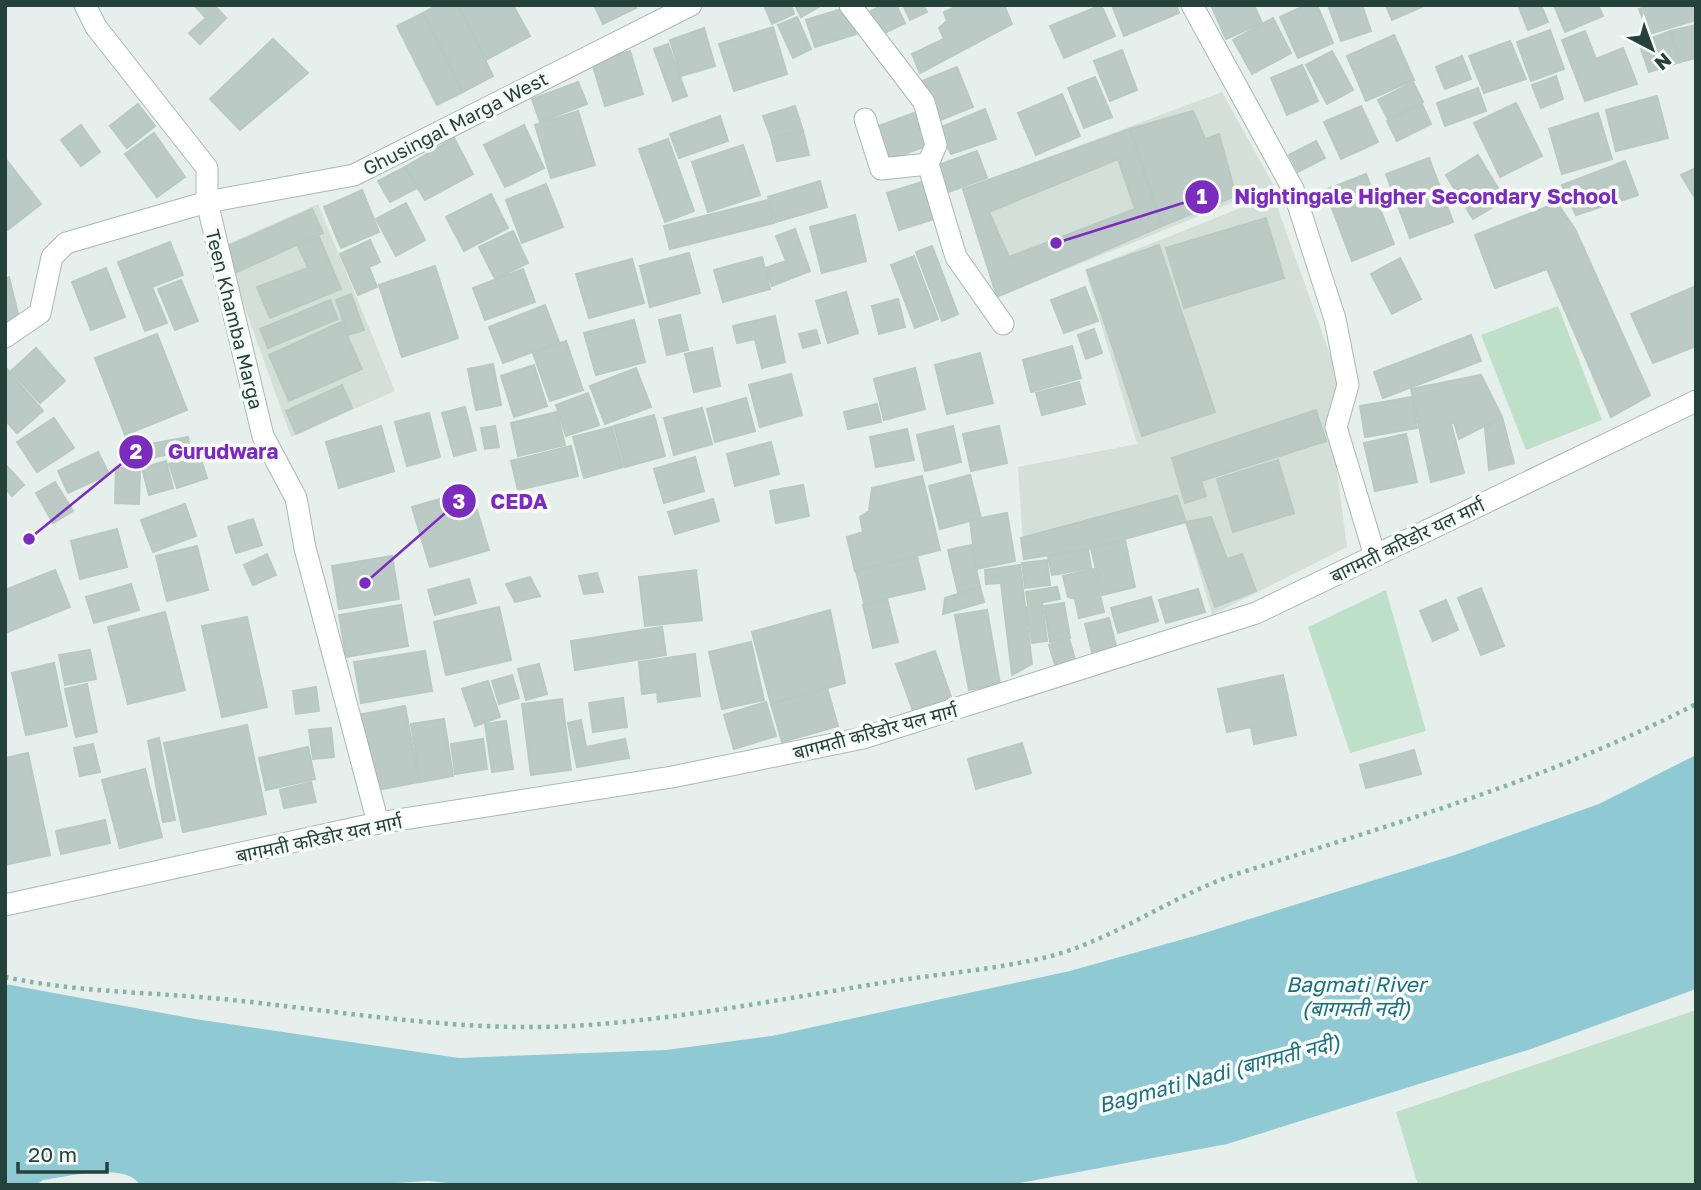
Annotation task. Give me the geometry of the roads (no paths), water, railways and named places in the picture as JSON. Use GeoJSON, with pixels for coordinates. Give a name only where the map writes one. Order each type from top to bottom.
{"type":"FeatureCollection","features":[{"type":"Feature","properties":{"kind":"street","name":"Teen Khamba Marga"},"geometry":{"type":"LineString","coordinates":[[85,5],[96,27],[207,168],[206,202],[263,436],[296,498],[305,548],[379,823]]}},
{"type":"Feature","properties":{"kind":"street","name":"Ghusingal Marga West"},"geometry":{"type":"LineString","coordinates":[[5,337],[40,313],[52,257],[66,243],[206,202],[354,175],[691,5]]}},
{"type":"Feature","properties":{"kind":"street"},"geometry":{"type":"LineString","coordinates":[[850,5],[924,103],[936,145],[928,164],[956,257],[1003,324]]}},
{"type":"Feature","properties":{"kind":"street"},"geometry":{"type":"LineString","coordinates":[[1192,5],[1293,189],[1335,319],[1348,385],[1336,427],[1375,556]]}},
{"type":"Feature","properties":{"kind":"street"},"geometry":{"type":"LineString","coordinates":[[865,119],[881,169],[928,164]]}},
{"type":"Feature","properties":{"kind":"street","name":"बागमती करिडोर यल मार्ग"},"geometry":{"type":"LineString","coordinates":[[5,905],[379,823],[672,777],[863,738],[1256,613],[1696,401]]}},
{"type":"Feature","properties":{"kind":"water","name":"Bagmati River (बागमती नदी)"},"geometry":{"type":"Polygon","coordinates":[[[1696,755],[1696,989],[1531,1049],[1227,1144],[1010,1185],[467,1185],[428,1181],[366,1185],[140,1185],[133,1178],[122,1174],[95,1172],[43,1180],[36,1185],[5,1185],[5,984],[195,1019],[459,1058],[666,1050],[772,1036],[1070,971],[1198,935],[1455,855],[1599,804],[1696,755]]]}},
{"type":"Feature","properties":{"kind":"place","name":"Nightingale Higher Secondary School"},"geometry":{"type":"Point","coordinates":[1056,243]}},
{"type":"Feature","properties":{"kind":"place","name":"Gurudwara"},"geometry":{"type":"Point","coordinates":[29,539]}},
{"type":"Feature","properties":{"kind":"place","name":"CEDA"},"geometry":{"type":"Point","coordinates":[365,583]}},
{"type":"Feature","properties":{"kind":"water label","name":"Bagmati Nadi (बागमती नदी)"},"geometry":{"type":"Point","coordinates":[1219,1073]}}]}
